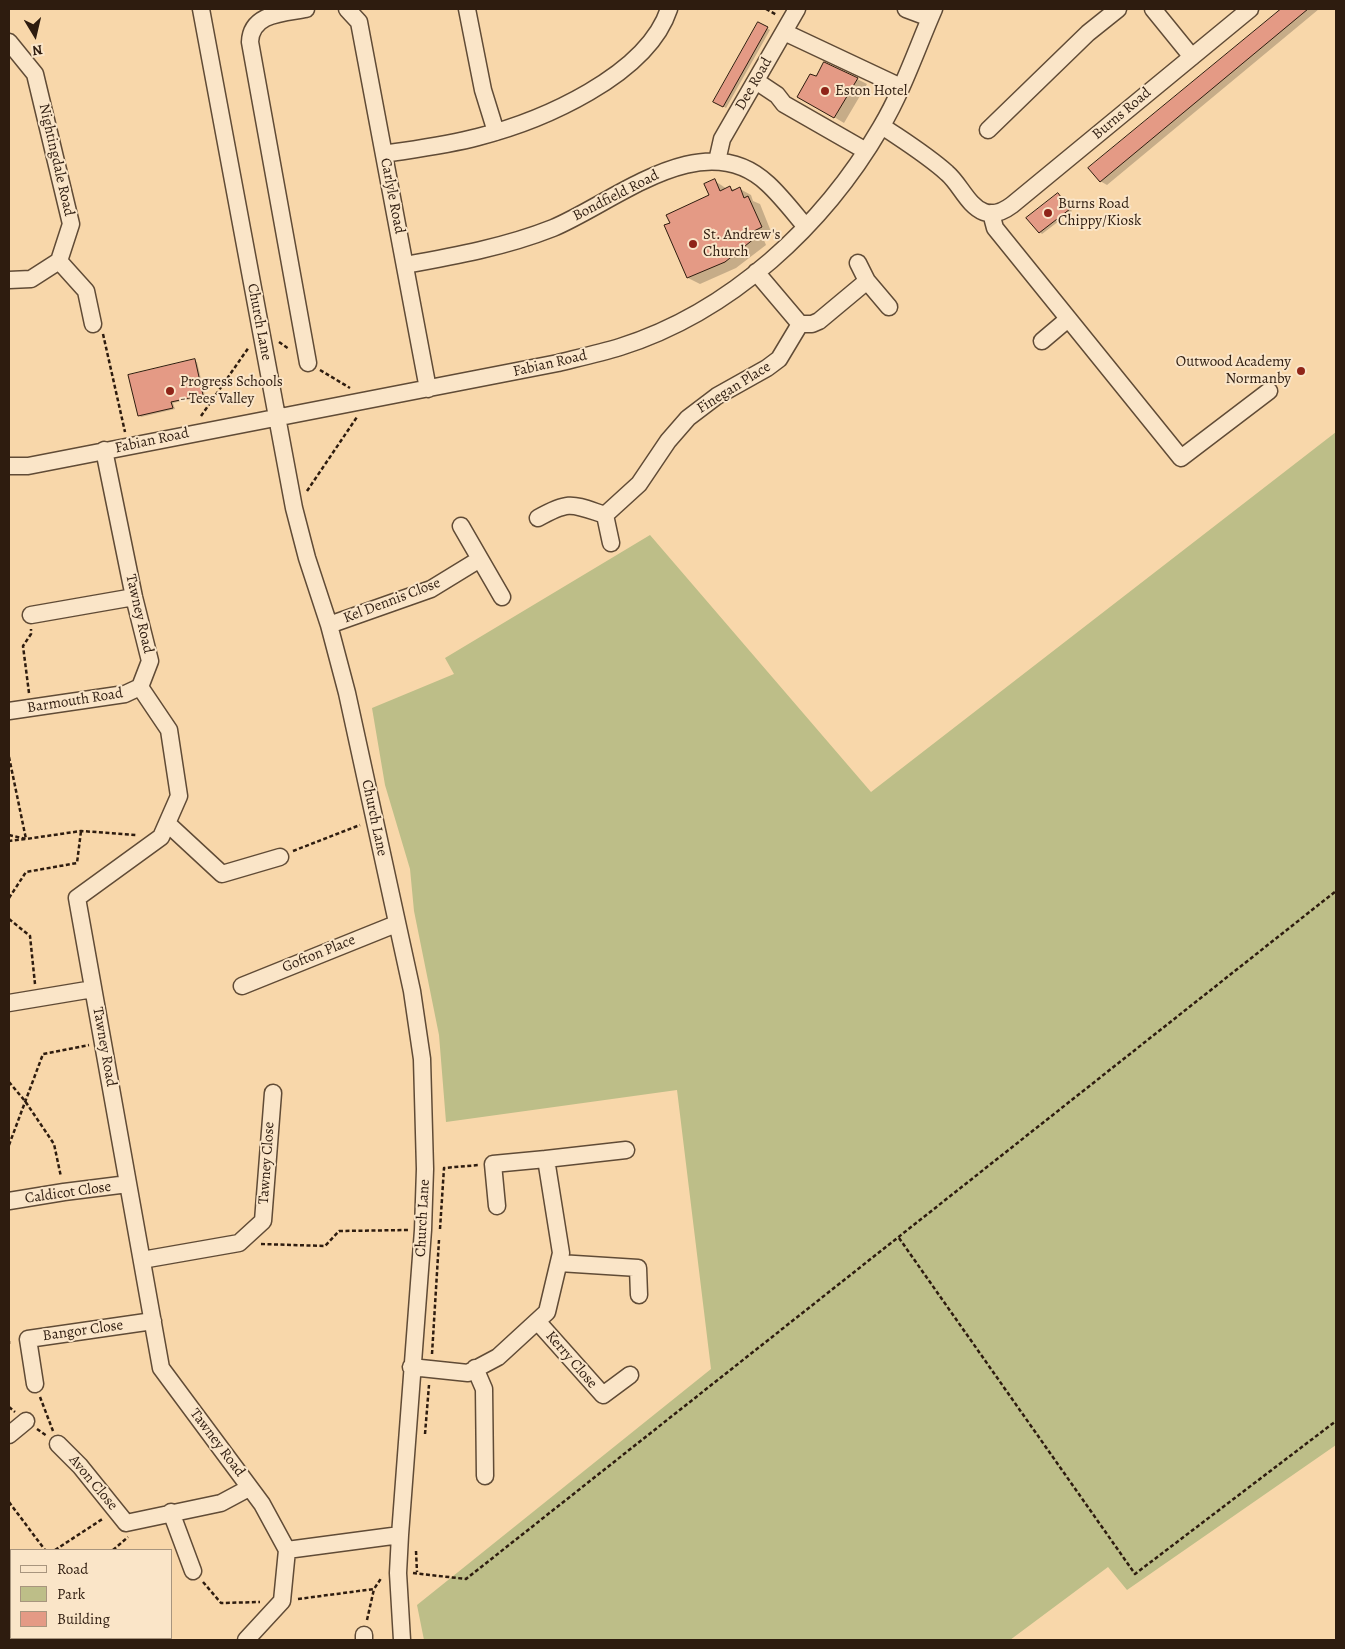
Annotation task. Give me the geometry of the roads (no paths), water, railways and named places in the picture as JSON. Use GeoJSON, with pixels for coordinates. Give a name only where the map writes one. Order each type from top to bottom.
{"type":"FeatureCollection","features":[{"type":"Feature","properties":{"kind":"street","name":"Church Lane"},"geometry":{"type":"LineString","coordinates":[[201,9],[277,417],[305,550],[329,625],[347,693],[412,991],[422,1059],[425,1169],[423,1230],[411,1367],[398,1573],[402,1640]]}},
{"type":"Feature","properties":{"kind":"street"},"geometry":{"type":"LineString","coordinates":[[306,9],[260,21],[251,33],[250,42],[308,363]]}},
{"type":"Feature","properties":{"kind":"street","name":"Carlyle Road"},"geometry":{"type":"LineString","coordinates":[[347,9],[359,22],[428,389]]}},
{"type":"Feature","properties":{"kind":"street"},"geometry":{"type":"LineString","coordinates":[[467,9],[483,90],[496,132]]}},
{"type":"Feature","properties":{"kind":"street"},"geometry":{"type":"LineString","coordinates":[[384,154],[462,141],[496,132],[558,107],[624,67],[650,43],[669,9]]}},
{"type":"Feature","properties":{"kind":"street","name":"Dee Road"},"geometry":{"type":"LineString","coordinates":[[717,161],[722,139],[797,9]]}},
{"type":"Feature","properties":{"kind":"street"},"geometry":{"type":"LineString","coordinates":[[906,9],[932,13]]}},
{"type":"Feature","properties":{"kind":"street"},"geometry":{"type":"LineString","coordinates":[[988,130],[1088,33],[1118,9]]}},
{"type":"Feature","properties":{"kind":"street"},"geometry":{"type":"LineString","coordinates":[[1153,9],[1192,57]]}},
{"type":"Feature","properties":{"kind":"street","name":"Burns Road"},"geometry":{"type":"LineString","coordinates":[[991,213],[1005,210],[1012,205],[1250,9]]}},
{"type":"Feature","properties":{"kind":"street","name":"Fabian Road"},"geometry":{"type":"LineString","coordinates":[[9,466],[28,466],[128,445],[558,363],[621,346],[678,322],[718,300],[756,272],[806,227],[832,197],[882,126],[901,87],[932,13]]}},
{"type":"Feature","properties":{"kind":"street"},"geometry":{"type":"LineString","coordinates":[[784,32],[901,87]]}},
{"type":"Feature","properties":{"kind":"street","name":"Nightingdale Road"},"geometry":{"type":"LineString","coordinates":[[9,42],[36,74],[71,224],[59,261]]}},
{"type":"Feature","properties":{"kind":"street"},"geometry":{"type":"LineString","coordinates":[[756,81],[777,95],[784,104],[866,151]]}},
{"type":"Feature","properties":{"kind":"street"},"geometry":{"type":"LineString","coordinates":[[882,126],[920,150],[949,174],[977,208],[991,213],[995,228],[1180,458],[1269,391]]}},
{"type":"Feature","properties":{"kind":"street","name":"Bondfield Road"},"geometry":{"type":"LineString","coordinates":[[405,265],[472,253],[516,241],[585,213],[658,174],[688,164],[717,161],[751,172],[768,184],[806,227]]}},
{"type":"Feature","properties":{"kind":"street"},"geometry":{"type":"LineString","coordinates":[[9,280],[31,279],[59,261],[86,291],[93,324]]}},
{"type":"Feature","properties":{"kind":"street"},"geometry":{"type":"LineString","coordinates":[[858,263],[867,281],[889,307]]}},
{"type":"Feature","properties":{"kind":"street"},"geometry":{"type":"LineString","coordinates":[[756,272],[800,324],[812,324],[819,321],[867,281]]}},
{"type":"Feature","properties":{"kind":"street"},"geometry":{"type":"LineString","coordinates":[[1042,341],[1068,319]]}},
{"type":"Feature","properties":{"kind":"street","name":"Finegan Place"},"geometry":{"type":"LineString","coordinates":[[605,515],[639,484],[668,441],[688,418],[717,396],[767,368],[779,359],[800,324]]}},
{"type":"Feature","properties":{"kind":"street","name":"Tawney Road"},"geometry":{"type":"LineString","coordinates":[[104,450],[134,597],[150,661],[140,687]]}},
{"type":"Feature","properties":{"kind":"street"},"geometry":{"type":"LineString","coordinates":[[538,518],[559,506],[569,504],[605,515],[611,543]]}},
{"type":"Feature","properties":{"kind":"street"},"geometry":{"type":"LineString","coordinates":[[461,526],[502,597]]}},
{"type":"Feature","properties":{"kind":"street","name":"Kel Dennis Close"},"geometry":{"type":"LineString","coordinates":[[329,625],[431,589],[480,560]]}},
{"type":"Feature","properties":{"kind":"street"},"geometry":{"type":"LineString","coordinates":[[31,615],[134,597]]}},
{"type":"Feature","properties":{"kind":"street"},"geometry":{"type":"LineString","coordinates":[[140,687],[169,730],[179,796],[165,831],[222,874],[280,856]]}},
{"type":"Feature","properties":{"kind":"street","name":"Barmouth Road"},"geometry":{"type":"LineString","coordinates":[[9,711],[125,694],[140,687]]}},
{"type":"Feature","properties":{"kind":"street","name":"Tawney Road"},"geometry":{"type":"LineString","coordinates":[[165,831],[77,898],[161,1368],[262,1504],[287,1550]]}},
{"type":"Feature","properties":{"kind":"street","name":"Gofton Place"},"geometry":{"type":"LineString","coordinates":[[242,986],[396,924]]}},
{"type":"Feature","properties":{"kind":"street"},"geometry":{"type":"LineString","coordinates":[[9,1003],[93,989]]}},
{"type":"Feature","properties":{"kind":"street","name":"Tawney Close"},"geometry":{"type":"LineString","coordinates":[[142,1260],[239,1243],[263,1221],[273,1093]]}},
{"type":"Feature","properties":{"kind":"street"},"geometry":{"type":"LineString","coordinates":[[497,1206],[493,1164],[626,1150]]}},
{"type":"Feature","properties":{"kind":"street"},"geometry":{"type":"LineString","coordinates":[[411,1367],[468,1373],[498,1356],[547,1312],[561,1253],[546,1159]]}},
{"type":"Feature","properties":{"kind":"street","name":"Caldicot Close"},"geometry":{"type":"LineString","coordinates":[[9,1202],[64,1192],[128,1184]]}},
{"type":"Feature","properties":{"kind":"street"},"geometry":{"type":"LineString","coordinates":[[559,1263],[638,1268],[639,1295]]}},
{"type":"Feature","properties":{"kind":"street","name":"Bangor Close"},"geometry":{"type":"LineString","coordinates":[[36,1384],[28,1339],[153,1321]]}},
{"type":"Feature","properties":{"kind":"street","name":"Kerry Close"},"geometry":{"type":"LineString","coordinates":[[537,1321],[603,1396],[630,1375]]}},
{"type":"Feature","properties":{"kind":"street"},"geometry":{"type":"LineString","coordinates":[[475,1368],[484,1389],[485,1476]]}},
{"type":"Feature","properties":{"kind":"street"},"geometry":{"type":"LineString","coordinates":[[9,1435],[26,1421]]}},
{"type":"Feature","properties":{"kind":"street","name":"Avon Close"},"geometry":{"type":"LineString","coordinates":[[58,1444],[80,1466],[126,1523],[171,1512]]}},
{"type":"Feature","properties":{"kind":"street"},"geometry":{"type":"LineString","coordinates":[[194,1571],[171,1512],[221,1503],[249,1488]]}},
{"type":"Feature","properties":{"kind":"street"},"geometry":{"type":"LineString","coordinates":[[246,1640],[282,1601],[287,1550],[400,1535]]}},
{"type":"Feature","properties":{"kind":"place","name":"Eston Hotel"},"geometry":{"type":"Point","coordinates":[825,91]}},
{"type":"Feature","properties":{"kind":"place","name":"Burns Road Chippy/Kiosk"},"geometry":{"type":"Point","coordinates":[1048,213]}},
{"type":"Feature","properties":{"kind":"place","name":"St. Andrew's Church"},"geometry":{"type":"Point","coordinates":[693,244]}},
{"type":"Feature","properties":{"kind":"place","name":"Outwood Academy Normanby"},"geometry":{"type":"Point","coordinates":[1301,371]}},
{"type":"Feature","properties":{"kind":"place","name":"Progress Schools - Tees Valley"},"geometry":{"type":"Point","coordinates":[170,391]}}]}
